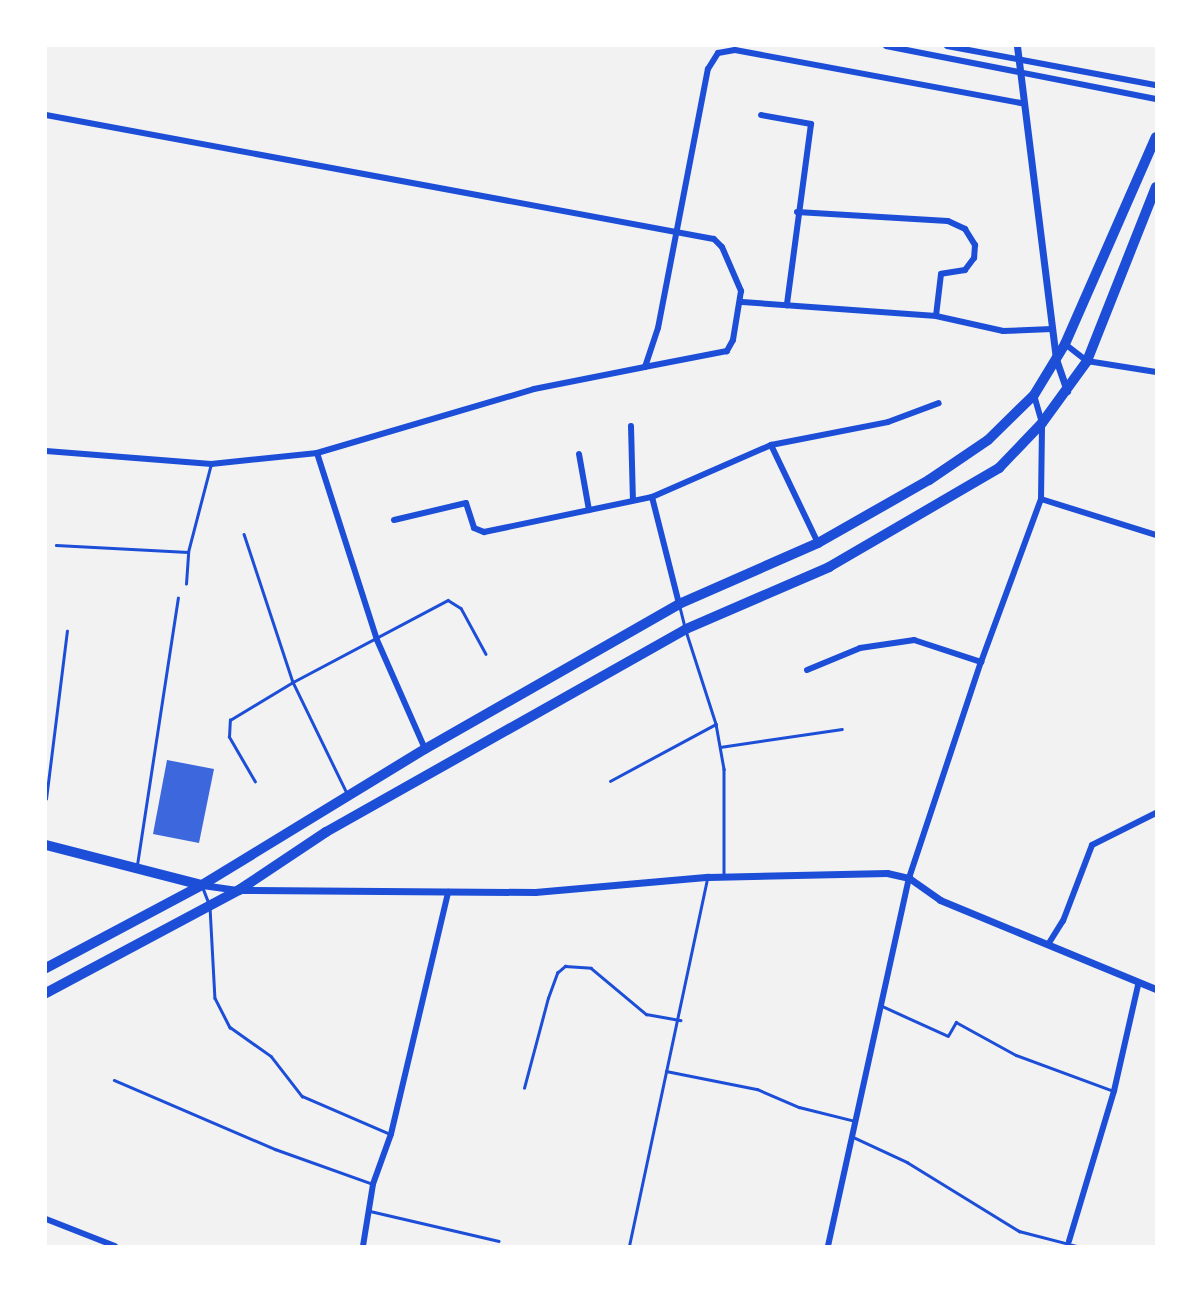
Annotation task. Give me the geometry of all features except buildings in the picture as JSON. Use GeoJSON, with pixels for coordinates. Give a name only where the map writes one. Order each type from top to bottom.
{"type":"FeatureCollection","features":[{"type":"Feature","properties":{"kind":"main road"},"geometry":{"type":"LineString","coordinates":[[46,968],[202,885],[425,749],[679,604],[818,544],[939,474],[988,440],[1034,395],[1065,344],[1157,137]]}},
{"type":"Feature","properties":{"kind":"main road"},"geometry":{"type":"LineString","coordinates":[[46,993],[239,890],[348,820],[686,629],[829,567],[999,468],[1042,423],[1087,361],[1157,187]]}},
{"type":"Feature","properties":{"kind":"main road"},"geometry":{"type":"LineString","coordinates":[[46,845],[202,885]]}},
{"type":"Feature","properties":{"kind":"street"},"geometry":{"type":"LineString","coordinates":[[886,46],[1157,99]]}},
{"type":"Feature","properties":{"kind":"street"},"geometry":{"type":"LineString","coordinates":[[947,46],[1157,85]]}},
{"type":"Feature","properties":{"kind":"street"},"geometry":{"type":"LineString","coordinates":[[1017,46],[1056,359],[1067,392]]}},
{"type":"Feature","properties":{"kind":"street"},"geometry":{"type":"LineString","coordinates":[[645,367],[658,327],[708,69],[718,53],[735,50],[1022,103]]}},
{"type":"Feature","properties":{"kind":"street"},"geometry":{"type":"LineString","coordinates":[[46,114],[714,239],[722,247],[742,302],[727,351],[534,389],[317,453],[211,464],[46,452]]}},
{"type":"Feature","properties":{"kind":"street"},"geometry":{"type":"LineString","coordinates":[[761,115],[811,124],[797,212],[787,305]]}},
{"type":"Feature","properties":{"kind":"street"},"geometry":{"type":"LineString","coordinates":[[797,212],[948,221],[965,229],[975,245],[974,258],[965,270],[941,274],[936,316]]}},
{"type":"Feature","properties":{"kind":"street"},"geometry":{"type":"LineString","coordinates":[[742,302],[936,316],[1003,331],[1052,329]]}},
{"type":"Feature","properties":{"kind":"street"},"geometry":{"type":"LineString","coordinates":[[1065,344],[1087,361],[1157,372]]}},
{"type":"Feature","properties":{"kind":"street"},"geometry":{"type":"LineString","coordinates":[[828,1247],[909,878],[981,662],[1041,499],[1042,423],[1034,395]]}},
{"type":"Feature","properties":{"kind":"street"},"geometry":{"type":"LineString","coordinates":[[394,520],[467,503],[474,528],[484,532],[653,497],[771,445],[888,422],[939,403]]}},
{"type":"Feature","properties":{"kind":"street"},"geometry":{"type":"LineString","coordinates":[[631,426],[633,500]]}},
{"type":"Feature","properties":{"kind":"street"},"geometry":{"type":"LineString","coordinates":[[771,445],[818,544]]}},
{"type":"Feature","properties":{"kind":"street"},"geometry":{"type":"LineString","coordinates":[[317,453],[377,640],[425,749]]}},
{"type":"Feature","properties":{"kind":"street"},"geometry":{"type":"LineString","coordinates":[[579,454],[589,510]]}},
{"type":"Feature","properties":{"kind":"street"},"geometry":{"type":"LineString","coordinates":[[653,497],[679,604]]}},
{"type":"Feature","properties":{"kind":"street"},"geometry":{"type":"LineString","coordinates":[[1041,499],[1157,535]]}},
{"type":"Feature","properties":{"kind":"street"},"geometry":{"type":"LineString","coordinates":[[807,670],[860,648],[914,640],[981,662]]}},
{"type":"Feature","properties":{"kind":"street"},"geometry":{"type":"LineString","coordinates":[[1049,943],[1063,921],[1092,845],[1157,813]]}},
{"type":"Feature","properties":{"kind":"street"},"geometry":{"type":"LineString","coordinates":[[202,885],[239,890],[534,891],[708,877],[849,870],[909,878],[940,900],[1049,943],[1138,985],[1157,989]]}},
{"type":"Feature","properties":{"kind":"street"},"geometry":{"type":"LineString","coordinates":[[363,1247],[373,1184],[391,1134],[448,892]]}},
{"type":"Feature","properties":{"kind":"street"},"geometry":{"type":"LineString","coordinates":[[1069,1241],[1114,1091],[1138,985]]}},
{"type":"Feature","properties":{"kind":"street"},"geometry":{"type":"LineString","coordinates":[[46,1219],[115,1247]]}},
{"type":"Feature","properties":{"kind":"lane"},"geometry":{"type":"LineString","coordinates":[[186,584],[188,552],[211,464]]}},
{"type":"Feature","properties":{"kind":"lane"},"geometry":{"type":"LineString","coordinates":[[244,534],[293,682],[349,796]]}},
{"type":"Feature","properties":{"kind":"lane"},"geometry":{"type":"LineString","coordinates":[[56,545],[188,552]]}},
{"type":"Feature","properties":{"kind":"lane"},"geometry":{"type":"LineString","coordinates":[[136,867],[178,598]]}},
{"type":"Feature","properties":{"kind":"lane"},"geometry":{"type":"LineString","coordinates":[[255,782],[229,737],[230,720],[293,682],[377,640],[447,600],[461,608],[486,654]]}},
{"type":"Feature","properties":{"kind":"lane"},"geometry":{"type":"LineString","coordinates":[[679,604],[716,724],[720,747],[724,877]]}},
{"type":"Feature","properties":{"kind":"lane"},"geometry":{"type":"LineString","coordinates":[[46,799],[67,631]]}},
{"type":"Feature","properties":{"kind":"lane"},"geometry":{"type":"LineString","coordinates":[[610,781],[716,724]]}},
{"type":"Feature","properties":{"kind":"lane"},"geometry":{"type":"LineString","coordinates":[[720,747],[842,729]]}},
{"type":"Feature","properties":{"kind":"lane"},"geometry":{"type":"LineString","coordinates":[[629,1247],[666,1071],[680,1020],[708,877]]}},
{"type":"Feature","properties":{"kind":"lane"},"geometry":{"type":"LineString","coordinates":[[202,885],[210,905],[215,998],[229,1027],[271,1056],[302,1096],[344,1118],[391,1134]]}},
{"type":"Feature","properties":{"kind":"lane"},"geometry":{"type":"LineString","coordinates":[[524,1088],[548,998],[557,973],[565,965],[591,968],[646,1014],[680,1020]]}},
{"type":"Feature","properties":{"kind":"lane"},"geometry":{"type":"LineString","coordinates":[[882,1006],[948,1036],[956,1022],[1016,1055],[1114,1091]]}},
{"type":"Feature","properties":{"kind":"lane"},"geometry":{"type":"LineString","coordinates":[[666,1071],[757,1089],[799,1107],[857,1121]]}},
{"type":"Feature","properties":{"kind":"lane"},"geometry":{"type":"LineString","coordinates":[[114,1080],[275,1149],[373,1184]]}},
{"type":"Feature","properties":{"kind":"lane"},"geometry":{"type":"LineString","coordinates":[[853,1137],[907,1162],[1019,1231],[1069,1241],[1077,1247]]}},
{"type":"Feature","properties":{"kind":"lane"},"geometry":{"type":"LineString","coordinates":[[370,1211],[499,1241]]}}]}
